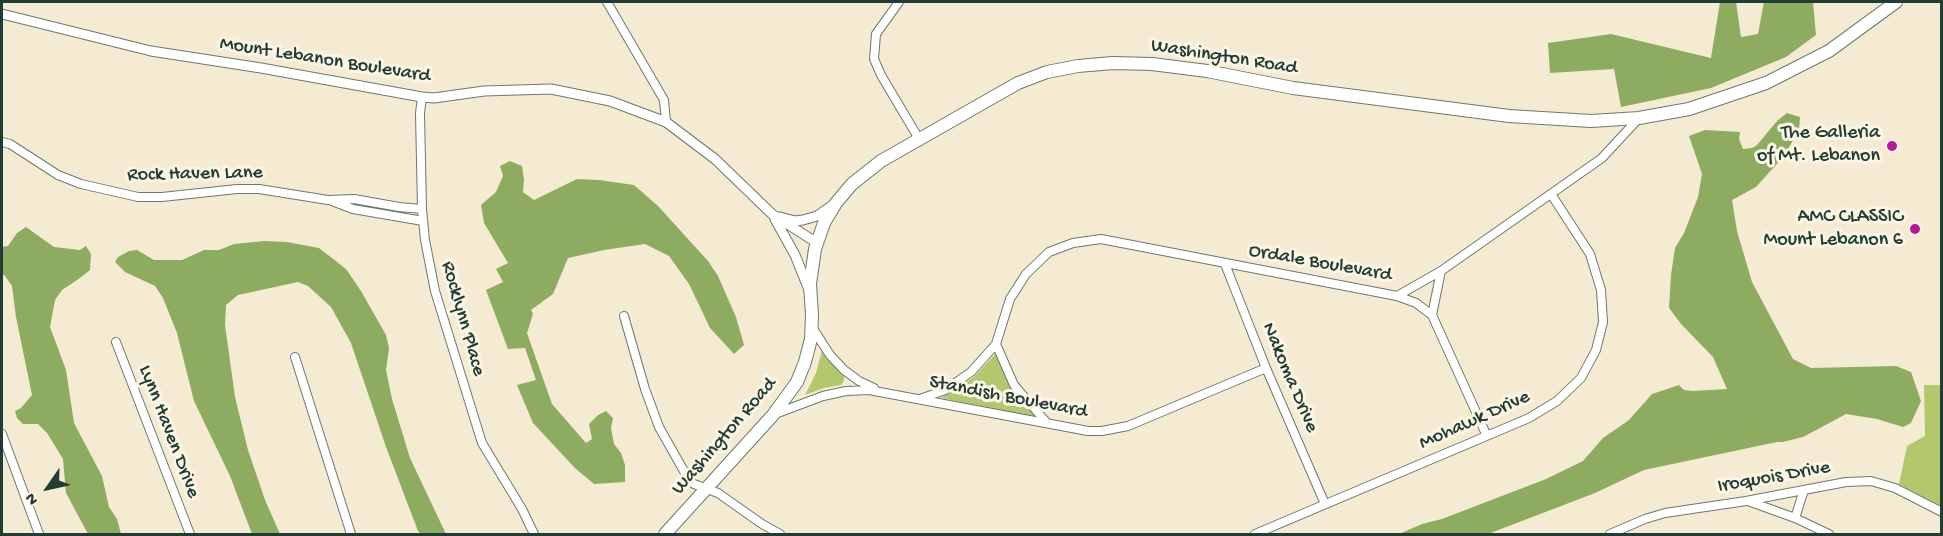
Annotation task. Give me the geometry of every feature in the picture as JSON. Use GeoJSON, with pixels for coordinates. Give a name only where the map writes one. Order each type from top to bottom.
{"type":"FeatureCollection","features":[{"type":"Feature","properties":{"kind":"main road","name":"Washington Road"},"geometry":{"type":"LineString","coordinates":[[665,534],[773,415],[791,392],[801,373],[809,350],[812,327],[811,272],[824,223],[836,203],[870,168],[1004,90],[1032,77],[1078,66],[1113,63],[1188,68],[1293,88],[1509,116],[1591,121],[1639,118],[1689,110],[1766,83],[1829,51],[1896,2]]}},
{"type":"Feature","properties":{"kind":"street"},"geometry":{"type":"LineString","coordinates":[[607,2],[664,100],[666,122]]}},
{"type":"Feature","properties":{"kind":"street"},"geometry":{"type":"LineString","coordinates":[[899,2],[876,34],[874,59],[918,139]]}},
{"type":"Feature","properties":{"kind":"street","name":"Mount Lebanon Boulevard"},"geometry":{"type":"LineString","coordinates":[[2,14],[151,51],[422,97],[434,98],[484,91],[551,88],[610,101],[666,122],[710,154],[772,214],[817,243]]}},
{"type":"Feature","properties":{"kind":"street","name":"Rocklynn Place"},"geometry":{"type":"LineString","coordinates":[[422,97],[420,113],[422,208],[426,248],[435,291],[479,434],[534,534]]}},
{"type":"Feature","properties":{"kind":"street","name":"Ordale Boulevard"},"geometry":{"type":"LineString","coordinates":[[920,399],[945,390],[971,372],[996,344],[1010,299],[1026,274],[1049,252],[1073,243],[1101,239],[1397,296],[1441,272],[1607,154],[1639,118]]}},
{"type":"Feature","properties":{"kind":"street","name":"Rock Haven Lane"},"geometry":{"type":"LineString","coordinates":[[2,142],[10,144],[58,175],[109,192],[162,197],[237,189],[260,189],[328,200],[353,209],[423,221]]}},
{"type":"Feature","properties":{"kind":"street","name":"Mohawk Drive"},"geometry":{"type":"LineString","coordinates":[[1256,534],[1486,434],[1529,418],[1557,401],[1581,378],[1596,350],[1603,322],[1601,290],[1590,254],[1551,194]]}},
{"type":"Feature","properties":{"kind":"street","name":"Rock Haven Lane"},"geometry":{"type":"LineString","coordinates":[[328,200],[354,199],[422,208]]}},
{"type":"Feature","properties":{"kind":"street"},"geometry":{"type":"LineString","coordinates":[[372,213],[374,203]]}},
{"type":"Feature","properties":{"kind":"street"},"geometry":{"type":"LineString","coordinates":[[772,214],[787,219],[803,220],[817,216],[836,203]]}},
{"type":"Feature","properties":{"kind":"street"},"geometry":{"type":"LineString","coordinates":[[772,214],[795,255],[811,295]]}},
{"type":"Feature","properties":{"kind":"street","name":"Nakoma Drive"},"geometry":{"type":"LineString","coordinates":[[1225,264],[1266,368],[1325,504]]}},
{"type":"Feature","properties":{"kind":"street"},"geometry":{"type":"LineString","coordinates":[[1432,315],[1441,272]]}},
{"type":"Feature","properties":{"kind":"street"},"geometry":{"type":"LineString","coordinates":[[1397,296],[1416,303],[1432,315],[1486,434]]}},
{"type":"Feature","properties":{"kind":"street"},"geometry":{"type":"LineString","coordinates":[[624,316],[658,427],[689,480],[718,493],[780,534]]}},
{"type":"Feature","properties":{"kind":"street"},"geometry":{"type":"LineString","coordinates":[[812,327],[830,355],[844,370],[859,381],[881,391]]}},
{"type":"Feature","properties":{"kind":"street","name":"Lynn Haven Drive"},"geometry":{"type":"LineString","coordinates":[[116,342],[190,534]]}},
{"type":"Feature","properties":{"kind":"street"},"geometry":{"type":"LineString","coordinates":[[996,344],[1014,385],[1047,423]]}},
{"type":"Feature","properties":{"kind":"street"},"geometry":{"type":"LineString","coordinates":[[295,357],[351,534]]}},
{"type":"Feature","properties":{"kind":"street","name":"Standish Boulevard"},"geometry":{"type":"LineString","coordinates":[[773,415],[811,399],[834,393],[857,390],[881,391],[1088,431],[1115,430],[1266,368]]}},
{"type":"Feature","properties":{"kind":"street"},"geometry":{"type":"LineString","coordinates":[[2,434],[39,534]]}},
{"type":"Feature","properties":{"kind":"street","name":"Iroquois Drive"},"geometry":{"type":"LineString","coordinates":[[1610,534],[1665,513],[1746,501],[1846,482],[1871,481],[1895,488],[1941,512]]}},
{"type":"Feature","properties":{"kind":"street"},"geometry":{"type":"LineString","coordinates":[[1795,518],[1804,490]]}},
{"type":"Feature","properties":{"kind":"street"},"geometry":{"type":"LineString","coordinates":[[1746,501],[1795,518],[1828,534]]}},
{"type":"Feature","properties":{"kind":"green space"},"geometry":{"type":"Polygon","coordinates":[[[1720,2],[1736,2],[1741,37],[1758,34],[1764,2],[1813,2],[1816,35],[1786,57],[1711,88],[1621,107],[1614,69],[1550,73],[1548,43],[1611,34],[1711,58],[1720,2]]]}},
{"type":"Feature","properties":{"kind":"green space"},"geometry":{"type":"Polygon","coordinates":[[[1787,113],[1800,117],[1799,130],[1784,156],[1756,187],[1732,200],[1737,231],[1752,282],[1793,359],[1811,368],[1896,366],[1911,372],[1921,401],[1911,423],[1903,427],[1877,419],[1846,414],[1803,437],[1644,470],[1595,493],[1488,534],[1399,534],[1546,479],[1583,461],[1603,438],[1629,420],[1652,394],[1679,385],[1684,390],[1693,391],[1727,389],[1713,357],[1669,308],[1675,248],[1684,233],[1698,197],[1702,174],[1689,136],[1705,130],[1740,132],[1739,139],[1743,149],[1752,148],[1787,113]]]}},
{"type":"Feature","properties":{"kind":"green space"},"geometry":{"type":"Polygon","coordinates":[[[510,161],[522,166],[523,192],[534,200],[577,179],[634,185],[658,206],[708,261],[718,276],[736,317],[744,345],[734,354],[710,328],[689,284],[669,256],[645,244],[568,258],[553,294],[531,310],[533,314],[527,333],[552,404],[586,443],[592,439],[589,424],[598,415],[606,411],[613,418],[611,428],[614,444],[621,453],[625,465],[625,482],[594,484],[575,468],[533,423],[517,385],[536,380],[525,348],[508,349],[486,290],[503,282],[496,269],[508,263],[484,223],[481,205],[496,192],[503,176],[500,166],[510,161]]]}},
{"type":"Feature","properties":{"kind":"green space"},"geometry":{"type":"Polygon","coordinates":[[[26,227],[54,247],[80,250],[86,246],[91,254],[90,270],[62,290],[55,300],[50,327],[66,370],[74,423],[102,476],[109,507],[117,519],[121,534],[88,534],[66,493],[63,459],[47,433],[38,424],[23,424],[17,418],[15,411],[21,408],[32,395],[12,286],[2,274],[2,247],[8,246],[17,233],[26,227]]]}},
{"type":"Feature","properties":{"kind":"green space"},"geometry":{"type":"Polygon","coordinates":[[[264,241],[287,242],[319,248],[346,269],[361,291],[386,335],[389,348],[386,370],[392,399],[410,458],[446,534],[421,534],[418,531],[386,447],[351,343],[331,307],[308,286],[298,282],[238,295],[226,305],[225,325],[235,397],[248,450],[265,500],[280,534],[252,534],[230,476],[194,401],[177,333],[163,298],[155,286],[125,272],[115,262],[118,257],[129,251],[137,250],[154,260],[182,260],[204,250],[219,250],[234,244],[264,241]]]}},
{"type":"Feature","properties":{"kind":"green space"},"geometry":{"type":"Polygon","coordinates":[[[822,350],[844,375],[844,381],[841,385],[805,395],[816,373],[822,350]]]}},
{"type":"Feature","properties":{"kind":"green space"},"geometry":{"type":"Polygon","coordinates":[[[997,352],[1011,388],[1036,417],[941,398],[974,377],[997,352]]]}},
{"type":"Feature","properties":{"kind":"green space"},"geometry":{"type":"Polygon","coordinates":[[[1924,385],[1941,385],[1941,507],[1899,484],[1907,446],[1925,436],[1924,385]]]}},
{"type":"Feature","properties":{"kind":"place","name":"The Galleria of Mt. Lebanon"},"geometry":{"type":"Point","coordinates":[1892,146]}},
{"type":"Feature","properties":{"kind":"place","name":"AMC CLASSIC Mount Lebanon 6"},"geometry":{"type":"Point","coordinates":[1915,229]}}]}
